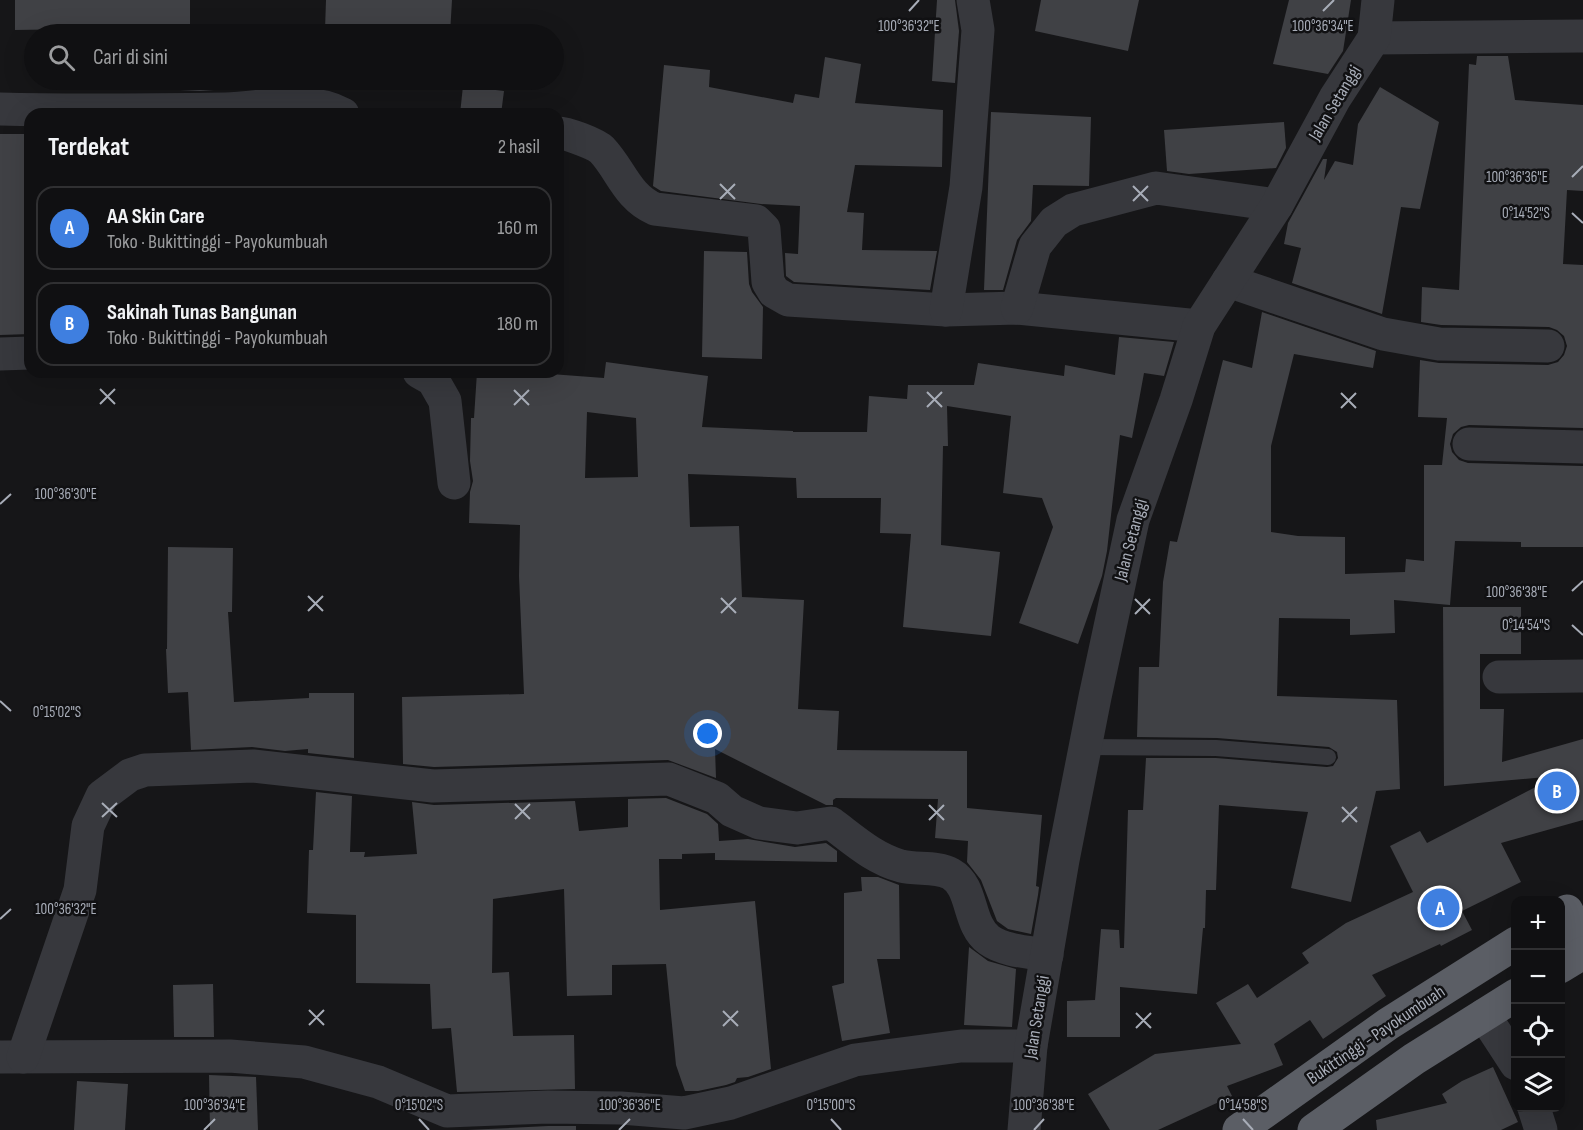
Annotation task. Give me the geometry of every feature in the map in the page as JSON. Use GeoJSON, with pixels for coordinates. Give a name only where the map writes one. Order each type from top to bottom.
{"type":"FeatureCollection","features":[{"type":"Feature","properties":{"kind":"highway"},"geometry":{"type":"LineString","coordinates":[[1570,909],[1583,947]]}},
{"type":"Feature","properties":{"kind":"highway","name":"Bukittinggi - Payokumbuah"},"geometry":{"type":"LineString","coordinates":[[1239,1130],[1389,1024],[1511,946]]}},
{"type":"Feature","properties":{"kind":"highway"},"geometry":{"type":"LineString","coordinates":[[1565,964],[1583,953]]}},
{"type":"Feature","properties":{"kind":"highway"},"geometry":{"type":"LineString","coordinates":[[1461,978],[1484,1015]]}},
{"type":"Feature","properties":{"kind":"highway"},"geometry":{"type":"LineString","coordinates":[[1314,1130],[1414,1059],[1511,998]]}},
{"type":"Feature","properties":{"kind":"street"},"geometry":{"type":"LineString","coordinates":[[946,310],[966,188],[978,30],[973,0]]}},
{"type":"Feature","properties":{"kind":"street","name":"Jalan Setanggi"},"geometry":{"type":"LineString","coordinates":[[1024,1130],[1031,1046],[1047,956],[1085,747],[1133,520],[1176,400],[1199,326],[1277,204],[1335,98],[1374,38],[1378,0]]}},
{"type":"Feature","properties":{"kind":"street"},"geometry":{"type":"LineString","coordinates":[[1374,38],[1583,36]]}},
{"type":"Feature","properties":{"kind":"street"},"geometry":{"type":"LineString","coordinates":[[260,108],[311,103],[332,108]]}},
{"type":"Feature","properties":{"kind":"street"},"geometry":{"type":"LineString","coordinates":[[0,109],[24,110]]}},
{"type":"Feature","properties":{"kind":"street"},"geometry":{"type":"LineString","coordinates":[[564,135],[600,148],[634,195],[643,204],[654,209],[756,221],[764,229],[768,282],[774,292],[788,300],[946,310],[1017,308],[1199,326]]}},
{"type":"Feature","properties":{"kind":"street"},"geometry":{"type":"LineString","coordinates":[[1017,308],[1035,246],[1054,222],[1073,210],[1156,189],[1277,204]]}},
{"type":"Feature","properties":{"kind":"street"},"geometry":{"type":"LineString","coordinates":[[1228,281],[1383,334],[1439,344],[1548,346]]}},
{"type":"Feature","properties":{"kind":"street"},"geometry":{"type":"LineString","coordinates":[[0,354],[24,353]]}},
{"type":"Feature","properties":{"kind":"street"},"geometry":{"type":"LineString","coordinates":[[430,378],[445,401],[454,483]]}},
{"type":"Feature","properties":{"kind":"street"},"geometry":{"type":"LineString","coordinates":[[1469,444],[1583,447]]}},
{"type":"Feature","properties":{"kind":"street"},"geometry":{"type":"LineString","coordinates":[[1499,678],[1583,676]]}},
{"type":"Feature","properties":{"kind":"street"},"geometry":{"type":"LineString","coordinates":[[1031,1046],[961,1046],[855,1060],[731,1102],[684,1113],[590,1108],[447,1111],[431,1117],[378,1082],[304,1062],[230,1056],[12,1057],[80,890],[88,826],[102,796],[130,775],[146,770],[253,766],[433,786],[669,779],[717,798],[732,811],[759,823],[797,828],[831,823],[864,849],[888,861],[903,866],[951,874],[960,882],[979,930],[990,941],[1003,947],[1047,956]]}},
{"type":"Feature","properties":{"kind":"street"},"geometry":{"type":"LineString","coordinates":[[1484,1015],[1511,1058]]}},
{"type":"Feature","properties":{"kind":"street"},"geometry":{"type":"LineString","coordinates":[[1536,1112],[1541,1130]]}},
{"type":"Feature","properties":{"kind":"lane"},"geometry":{"type":"LineString","coordinates":[[1085,747],[1216,748],[1328,757]]}},
{"type":"Feature","properties":{"kind":"building"},"geometry":{"type":"Polygon","coordinates":[[[15,0],[190,0],[190,24],[24,24],[24,30],[15,30],[15,0]]]}},
{"type":"Feature","properties":{"kind":"building"},"geometry":{"type":"Polygon","coordinates":[[[326,0],[452,0],[451,24],[325,24],[326,0]]]}},
{"type":"Feature","properties":{"kind":"building"},"geometry":{"type":"Polygon","coordinates":[[[937,0],[955,0],[959,31],[955,83],[932,81],[937,0]]]}},
{"type":"Feature","properties":{"kind":"building"},"geometry":{"type":"Polygon","coordinates":[[[1041,0],[1139,0],[1128,51],[1035,31],[1041,0]]]}},
{"type":"Feature","properties":{"kind":"building"},"geometry":{"type":"Polygon","coordinates":[[[1289,0],[1351,0],[1343,51],[1328,74],[1273,64],[1289,0]]]}},
{"type":"Feature","properties":{"kind":"building"},"geometry":{"type":"Polygon","coordinates":[[[1477,56],[1508,56],[1515,100],[1583,105],[1583,191],[1567,190],[1563,264],[1583,265],[1583,428],[1469,425],[1461,427],[1453,434],[1450,444],[1452,452],[1459,460],[1468,463],[1583,466],[1583,547],[1521,547],[1521,542],[1455,541],[1450,605],[1394,600],[1395,633],[1350,635],[1350,619],[1279,618],[1277,696],[1397,700],[1400,789],[1376,791],[1351,902],[1291,888],[1308,812],[1219,805],[1216,890],[1206,890],[1205,928],[1203,928],[1197,994],[1120,987],[1120,1037],[1067,1037],[1067,1001],[1095,1000],[1101,929],[1119,930],[1120,948],[1124,948],[1128,810],[1143,810],[1146,758],[1216,758],[1327,767],[1333,766],[1338,758],[1337,752],[1329,747],[1217,738],[1137,737],[1139,667],[1159,667],[1163,582],[1170,541],[1177,542],[1223,360],[1252,368],[1262,312],[1376,351],[1373,368],[1294,354],[1271,446],[1271,532],[1298,536],[1345,537],[1345,574],[1405,572],[1406,559],[1424,561],[1424,465],[1442,465],[1447,418],[1418,417],[1420,360],[1439,363],[1548,365],[1558,362],[1564,355],[1567,346],[1564,336],[1549,327],[1441,325],[1421,322],[1422,287],[1459,290],[1469,64],[1476,65],[1477,56]]]}},
{"type":"Feature","properties":{"kind":"building"},"geometry":{"type":"Polygon","coordinates":[[[825,57],[861,64],[855,103],[943,110],[942,167],[855,165],[847,212],[864,213],[862,250],[937,251],[930,290],[794,282],[786,276],[785,253],[798,254],[800,206],[761,204],[661,191],[653,186],[664,65],[710,70],[709,87],[793,103],[795,94],[819,98],[825,57]]]}},
{"type":"Feature","properties":{"kind":"building"},"geometry":{"type":"Polygon","coordinates":[[[1380,87],[1439,122],[1420,209],[1401,207],[1382,314],[1292,283],[1301,248],[1284,244],[1288,223],[1323,159],[1327,159],[1324,180],[1335,161],[1353,165],[1358,124],[1380,87]]]}},
{"type":"Feature","properties":{"kind":"building"},"geometry":{"type":"Polygon","coordinates":[[[463,90],[504,91],[502,108],[461,108],[463,90]]]}},
{"type":"Feature","properties":{"kind":"building"},"geometry":{"type":"Polygon","coordinates":[[[991,112],[1091,117],[1089,186],[1033,185],[1031,221],[1017,240],[1003,290],[984,290],[991,112]]]}},
{"type":"Feature","properties":{"kind":"building"},"geometry":{"type":"Polygon","coordinates":[[[1284,122],[1286,148],[1276,168],[1189,174],[1167,171],[1164,130],[1284,122]]]}},
{"type":"Feature","properties":{"kind":"building"},"geometry":{"type":"Polygon","coordinates":[[[0,134],[24,134],[24,334],[0,335],[0,134]]]}},
{"type":"Feature","properties":{"kind":"building"},"geometry":{"type":"Polygon","coordinates":[[[704,251],[747,252],[749,284],[763,307],[762,359],[702,357],[704,251]]]}},
{"type":"Feature","properties":{"kind":"building"},"geometry":{"type":"Polygon","coordinates":[[[1119,337],[1174,342],[1164,376],[1144,373],[1132,438],[1120,435],[1102,576],[1078,644],[1019,623],[1053,527],[1042,498],[1003,493],[1011,416],[947,406],[948,446],[943,446],[941,545],[1000,552],[991,636],[903,627],[911,534],[880,533],[881,498],[797,498],[796,478],[688,474],[690,527],[739,526],[742,597],[804,600],[798,709],[839,711],[837,750],[967,751],[967,808],[1042,815],[1036,886],[1039,887],[1031,934],[1008,929],[997,921],[981,880],[967,862],[968,841],[935,838],[938,799],[836,798],[833,800],[833,805],[826,805],[715,749],[716,778],[668,760],[434,767],[403,764],[402,697],[524,694],[519,576],[520,525],[469,523],[470,492],[473,481],[470,461],[471,418],[474,418],[477,378],[564,378],[564,375],[604,378],[606,362],[708,376],[702,427],[793,432],[867,432],[869,396],[907,399],[908,385],[974,385],[978,363],[1064,376],[1065,365],[1115,375],[1119,337]],[[587,412],[585,478],[638,477],[636,418],[587,412]]]}},
{"type":"Feature","properties":{"kind":"building"},"geometry":{"type":"Polygon","coordinates":[[[168,547],[233,548],[232,612],[228,612],[234,702],[309,698],[309,693],[354,693],[354,758],[308,753],[308,749],[285,751],[252,747],[191,750],[188,692],[168,693],[166,649],[168,547]]]}},
{"type":"Feature","properties":{"kind":"building"},"geometry":{"type":"Polygon","coordinates":[[[1443,607],[1521,607],[1521,654],[1480,654],[1480,709],[1504,709],[1502,762],[1583,739],[1583,820],[1501,843],[1521,882],[1462,911],[1472,930],[1441,946],[1440,944],[1372,975],[1386,996],[1323,1039],[1310,1020],[1274,1044],[1283,1065],[1227,1086],[1232,1096],[1158,1130],[1110,1130],[1088,1094],[1155,1054],[1241,1044],[1216,1003],[1248,984],[1257,998],[1309,963],[1302,953],[1346,923],[1413,892],[1390,846],[1420,831],[1427,843],[1557,776],[1444,786],[1443,607]]]}},
{"type":"Feature","properties":{"kind":"building"},"geometry":{"type":"Polygon","coordinates":[[[316,792],[352,796],[350,852],[365,852],[364,857],[417,854],[412,802],[434,805],[575,801],[579,831],[628,827],[628,799],[666,798],[707,814],[718,824],[719,841],[748,839],[795,847],[826,843],[837,851],[837,862],[715,860],[715,853],[682,854],[682,859],[659,859],[660,910],[755,901],[771,1069],[748,1077],[737,1078],[735,1082],[726,1085],[698,1091],[685,1091],[676,1065],[666,964],[612,965],[612,995],[567,996],[564,889],[493,899],[492,973],[509,972],[513,1036],[574,1035],[575,1089],[457,1092],[451,1028],[432,1029],[430,984],[356,983],[356,915],[307,913],[309,850],[313,850],[316,792]]]}},
{"type":"Feature","properties":{"kind":"building"},"geometry":{"type":"Polygon","coordinates":[[[861,877],[878,877],[899,885],[900,959],[877,959],[890,1033],[842,1041],[832,986],[844,983],[844,893],[862,891],[861,877]]]}},
{"type":"Feature","properties":{"kind":"building"},"geometry":{"type":"Polygon","coordinates":[[[969,947],[988,961],[1016,969],[1012,1027],[964,1025],[969,947]]]}},
{"type":"Feature","properties":{"kind":"building"},"geometry":{"type":"Polygon","coordinates":[[[213,984],[214,1037],[174,1037],[173,985],[213,984]]]}},
{"type":"Feature","properties":{"kind":"building"},"geometry":{"type":"Polygon","coordinates":[[[1493,1067],[1511,1107],[1511,1112],[1513,1112],[1518,1122],[1501,1130],[1377,1130],[1376,1120],[1447,1103],[1442,1094],[1462,1081],[1493,1067]]]}},
{"type":"Feature","properties":{"kind":"building"},"geometry":{"type":"Polygon","coordinates":[[[209,1075],[256,1077],[258,1130],[210,1130],[209,1075]]]}},
{"type":"Feature","properties":{"kind":"building"},"geometry":{"type":"Polygon","coordinates":[[[77,1081],[128,1084],[125,1130],[74,1130],[77,1081]]]}},
{"type":"Feature","properties":{"kind":"building"},"geometry":{"type":"Polygon","coordinates":[[[576,1126],[576,1130],[467,1130],[576,1126]]]}},
{"type":"Feature","properties":{"kind":"place","name":"Sakinah Tunas Bangunan"},"geometry":{"type":"Point","coordinates":[1557,791]}},
{"type":"Feature","properties":{"kind":"place","name":"AA Skin Care"},"geometry":{"type":"Point","coordinates":[1440,908]}}]}
